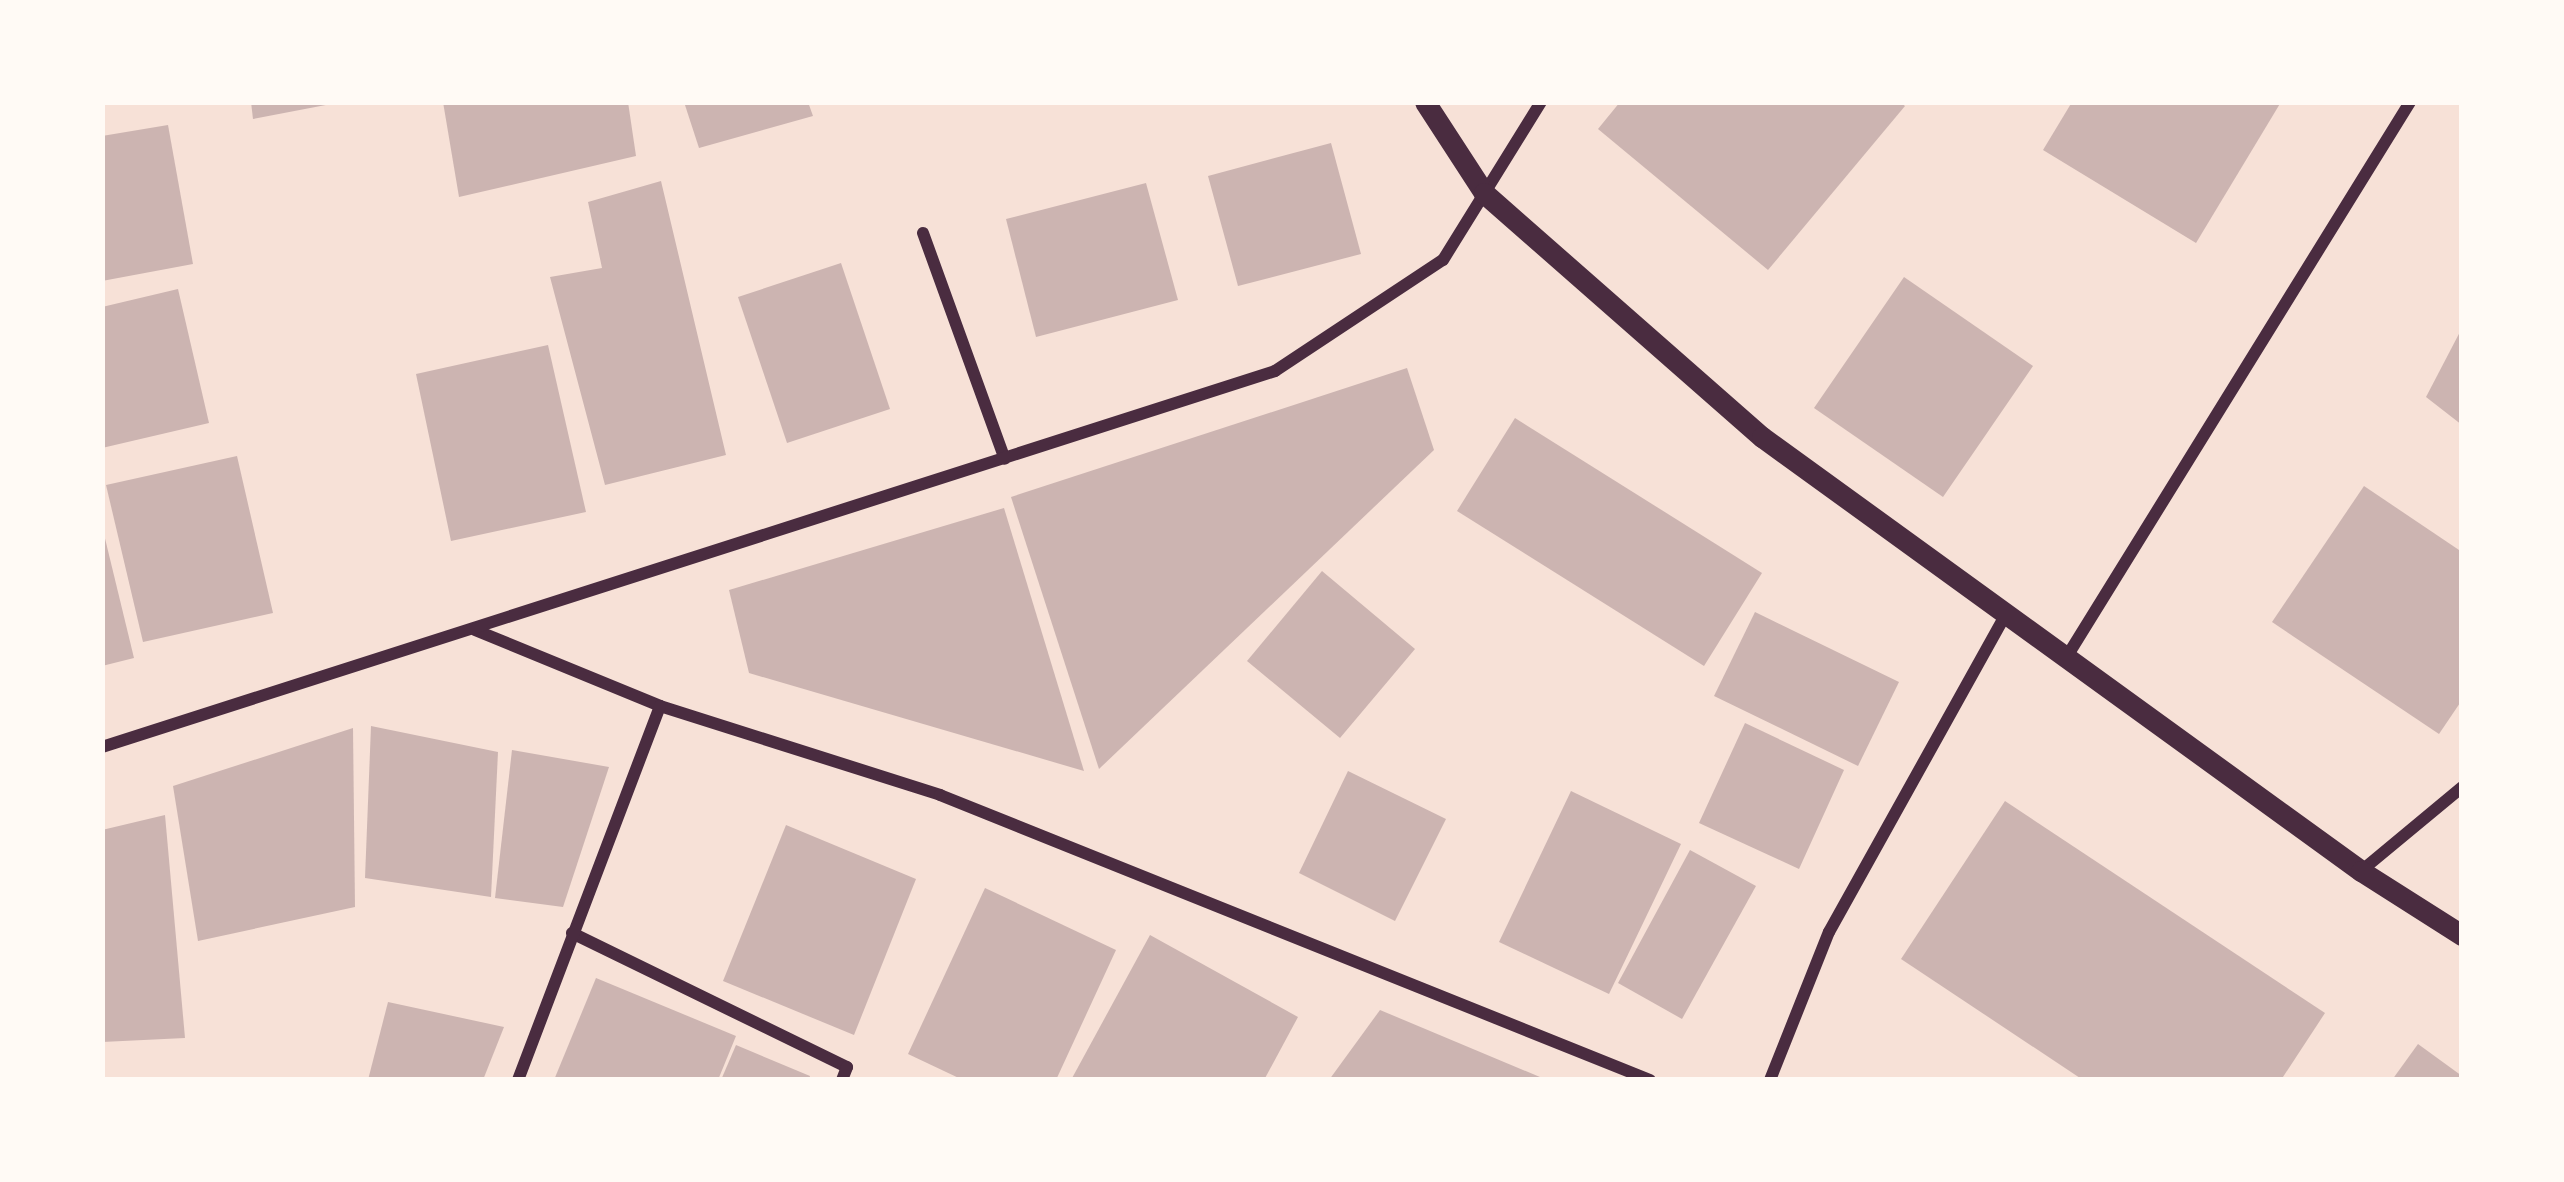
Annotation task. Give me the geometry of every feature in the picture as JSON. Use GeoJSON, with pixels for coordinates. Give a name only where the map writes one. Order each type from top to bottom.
{"type":"FeatureCollection","features":[{"type":"Feature","properties":{"kind":"street"},"geometry":{"type":"LineString","coordinates":[[1425,102],[1484,193],[1762,437],[2361,871],[2462,935]]}},
{"type":"Feature","properties":{"kind":"street"},"geometry":{"type":"LineString","coordinates":[[102,747],[1275,371],[1443,260],[1541,102]]}},
{"type":"Feature","properties":{"kind":"street"},"geometry":{"type":"LineString","coordinates":[[2065,659],[2410,102]]}},
{"type":"Feature","properties":{"kind":"street"},"geometry":{"type":"LineString","coordinates":[[923,232],[1005,459]]}},
{"type":"Feature","properties":{"kind":"street"},"geometry":{"type":"LineString","coordinates":[[1770,1080],[1829,932],[2005,616]]}},
{"type":"Feature","properties":{"kind":"street"},"geometry":{"type":"LineString","coordinates":[[473,629],[660,706],[940,795],[1650,1080]]}},
{"type":"Feature","properties":{"kind":"street"},"geometry":{"type":"LineString","coordinates":[[518,1080],[660,706]]}},
{"type":"Feature","properties":{"kind":"street"},"geometry":{"type":"LineString","coordinates":[[2361,871],[2462,787]]}},
{"type":"Feature","properties":{"kind":"street"},"geometry":{"type":"LineString","coordinates":[[572,933],[848,1067],[842,1080]]}},
{"type":"Feature","properties":{"kind":"building"},"geometry":{"type":"Polygon","coordinates":[[[251,102],[331,102],[331,104],[253,119],[251,102]]]}},
{"type":"Feature","properties":{"kind":"building"},"geometry":{"type":"Polygon","coordinates":[[[443,102],[628,102],[636,156],[459,197],[443,102]]]}},
{"type":"Feature","properties":{"kind":"building"},"geometry":{"type":"Polygon","coordinates":[[[684,102],[808,102],[813,116],[699,148],[684,102]]]}},
{"type":"Feature","properties":{"kind":"building"},"geometry":{"type":"Polygon","coordinates":[[[1620,102],[1900,102],[1905,106],[1768,270],[1598,129],[1620,102]]]}},
{"type":"Feature","properties":{"kind":"building"},"geometry":{"type":"Polygon","coordinates":[[[2072,102],[2281,102],[2196,243],[2043,150],[2072,102]]]}},
{"type":"Feature","properties":{"kind":"building"},"geometry":{"type":"Polygon","coordinates":[[[168,125],[193,264],[102,281],[102,136],[168,125]]]}},
{"type":"Feature","properties":{"kind":"building"},"geometry":{"type":"Polygon","coordinates":[[[1331,143],[1361,254],[1238,286],[1208,176],[1331,143]]]}},
{"type":"Feature","properties":{"kind":"building"},"geometry":{"type":"Polygon","coordinates":[[[661,181],[726,455],[605,485],[550,277],[602,268],[588,202],[661,181]]]}},
{"type":"Feature","properties":{"kind":"building"},"geometry":{"type":"Polygon","coordinates":[[[1146,183],[1178,300],[1036,337],[1006,219],[1146,183]]]}},
{"type":"Feature","properties":{"kind":"building"},"geometry":{"type":"Polygon","coordinates":[[[841,263],[890,409],[787,443],[738,297],[841,263]]]}},
{"type":"Feature","properties":{"kind":"building"},"geometry":{"type":"Polygon","coordinates":[[[1904,277],[2033,366],[1943,497],[1814,408],[1904,277]]]}},
{"type":"Feature","properties":{"kind":"building"},"geometry":{"type":"Polygon","coordinates":[[[178,289],[209,423],[102,448],[102,307],[178,289]]]}},
{"type":"Feature","properties":{"kind":"building"},"geometry":{"type":"Polygon","coordinates":[[[2462,328],[2462,425],[2426,397],[2462,328]]]}},
{"type":"Feature","properties":{"kind":"building"},"geometry":{"type":"Polygon","coordinates":[[[548,345],[586,512],[451,541],[416,374],[548,345]]]}},
{"type":"Feature","properties":{"kind":"building"},"geometry":{"type":"Polygon","coordinates":[[[1407,368],[1434,450],[1099,769],[1011,497],[1407,368]]]}},
{"type":"Feature","properties":{"kind":"building"},"geometry":{"type":"Polygon","coordinates":[[[1515,418],[1762,573],[1704,666],[1457,511],[1515,418]]]}},
{"type":"Feature","properties":{"kind":"building"},"geometry":{"type":"Polygon","coordinates":[[[237,456],[273,613],[143,642],[106,485],[237,456]]]}},
{"type":"Feature","properties":{"kind":"building"},"geometry":{"type":"Polygon","coordinates":[[[2364,486],[2462,552],[2462,700],[2439,734],[2272,622],[2364,486]]]}},
{"type":"Feature","properties":{"kind":"building"},"geometry":{"type":"Polygon","coordinates":[[[1004,508],[1084,771],[749,673],[729,590],[1004,508]]]}},
{"type":"Feature","properties":{"kind":"building"},"geometry":{"type":"Polygon","coordinates":[[[102,526],[134,658],[102,666],[102,526]]]}},
{"type":"Feature","properties":{"kind":"building"},"geometry":{"type":"Polygon","coordinates":[[[1322,571],[1415,649],[1340,738],[1247,661],[1322,571]]]}},
{"type":"Feature","properties":{"kind":"building"},"geometry":{"type":"Polygon","coordinates":[[[1755,612],[1899,682],[1858,766],[1714,696],[1755,612]]]}},
{"type":"Feature","properties":{"kind":"building"},"geometry":{"type":"Polygon","coordinates":[[[1745,723],[1844,770],[1799,869],[1699,823],[1745,723]]]}},
{"type":"Feature","properties":{"kind":"building"},"geometry":{"type":"Polygon","coordinates":[[[371,726],[498,752],[491,897],[365,878],[371,726]]]}},
{"type":"Feature","properties":{"kind":"building"},"geometry":{"type":"Polygon","coordinates":[[[353,728],[355,907],[198,941],[173,786],[353,728]]]}},
{"type":"Feature","properties":{"kind":"building"},"geometry":{"type":"Polygon","coordinates":[[[512,750],[609,767],[563,907],[495,898],[512,750]]]}},
{"type":"Feature","properties":{"kind":"building"},"geometry":{"type":"Polygon","coordinates":[[[1348,771],[1446,819],[1395,921],[1299,873],[1348,771]]]}},
{"type":"Feature","properties":{"kind":"building"},"geometry":{"type":"Polygon","coordinates":[[[1571,791],[1681,844],[1609,994],[1499,942],[1571,791]]]}},
{"type":"Feature","properties":{"kind":"building"},"geometry":{"type":"Polygon","coordinates":[[[2005,801],[2325,1013],[2281,1080],[2083,1080],[1901,959],[2005,801]]]}},
{"type":"Feature","properties":{"kind":"building"},"geometry":{"type":"Polygon","coordinates":[[[165,815],[185,1038],[102,1042],[102,830],[165,815]]]}},
{"type":"Feature","properties":{"kind":"building"},"geometry":{"type":"Polygon","coordinates":[[[786,825],[916,879],[854,1035],[723,981],[786,825]]]}},
{"type":"Feature","properties":{"kind":"building"},"geometry":{"type":"Polygon","coordinates":[[[1690,850],[1756,886],[1682,1019],[1618,983],[1690,850]]]}},
{"type":"Feature","properties":{"kind":"building"},"geometry":{"type":"Polygon","coordinates":[[[985,888],[1116,950],[1056,1080],[963,1080],[908,1054],[985,888]]]}},
{"type":"Feature","properties":{"kind":"building"},"geometry":{"type":"Polygon","coordinates":[[[1150,935],[1298,1017],[1264,1080],[1071,1080],[1150,935]]]}},
{"type":"Feature","properties":{"kind":"building"},"geometry":{"type":"Polygon","coordinates":[[[596,978],[736,1036],[718,1080],[554,1080],[596,978]]]}},
{"type":"Feature","properties":{"kind":"building"},"geometry":{"type":"Polygon","coordinates":[[[388,1002],[504,1027],[483,1080],[368,1080],[388,1002]]]}},
{"type":"Feature","properties":{"kind":"building"},"geometry":{"type":"Polygon","coordinates":[[[1380,1010],[1547,1080],[1329,1080],[1380,1010]]]}},
{"type":"Feature","properties":{"kind":"building"},"geometry":{"type":"Polygon","coordinates":[[[2418,1044],[2462,1076],[2462,1080],[2392,1080],[2418,1044]]]}},
{"type":"Feature","properties":{"kind":"building"},"geometry":{"type":"Polygon","coordinates":[[[736,1045],[810,1076],[809,1080],[721,1080],[736,1045]]]}}]}
